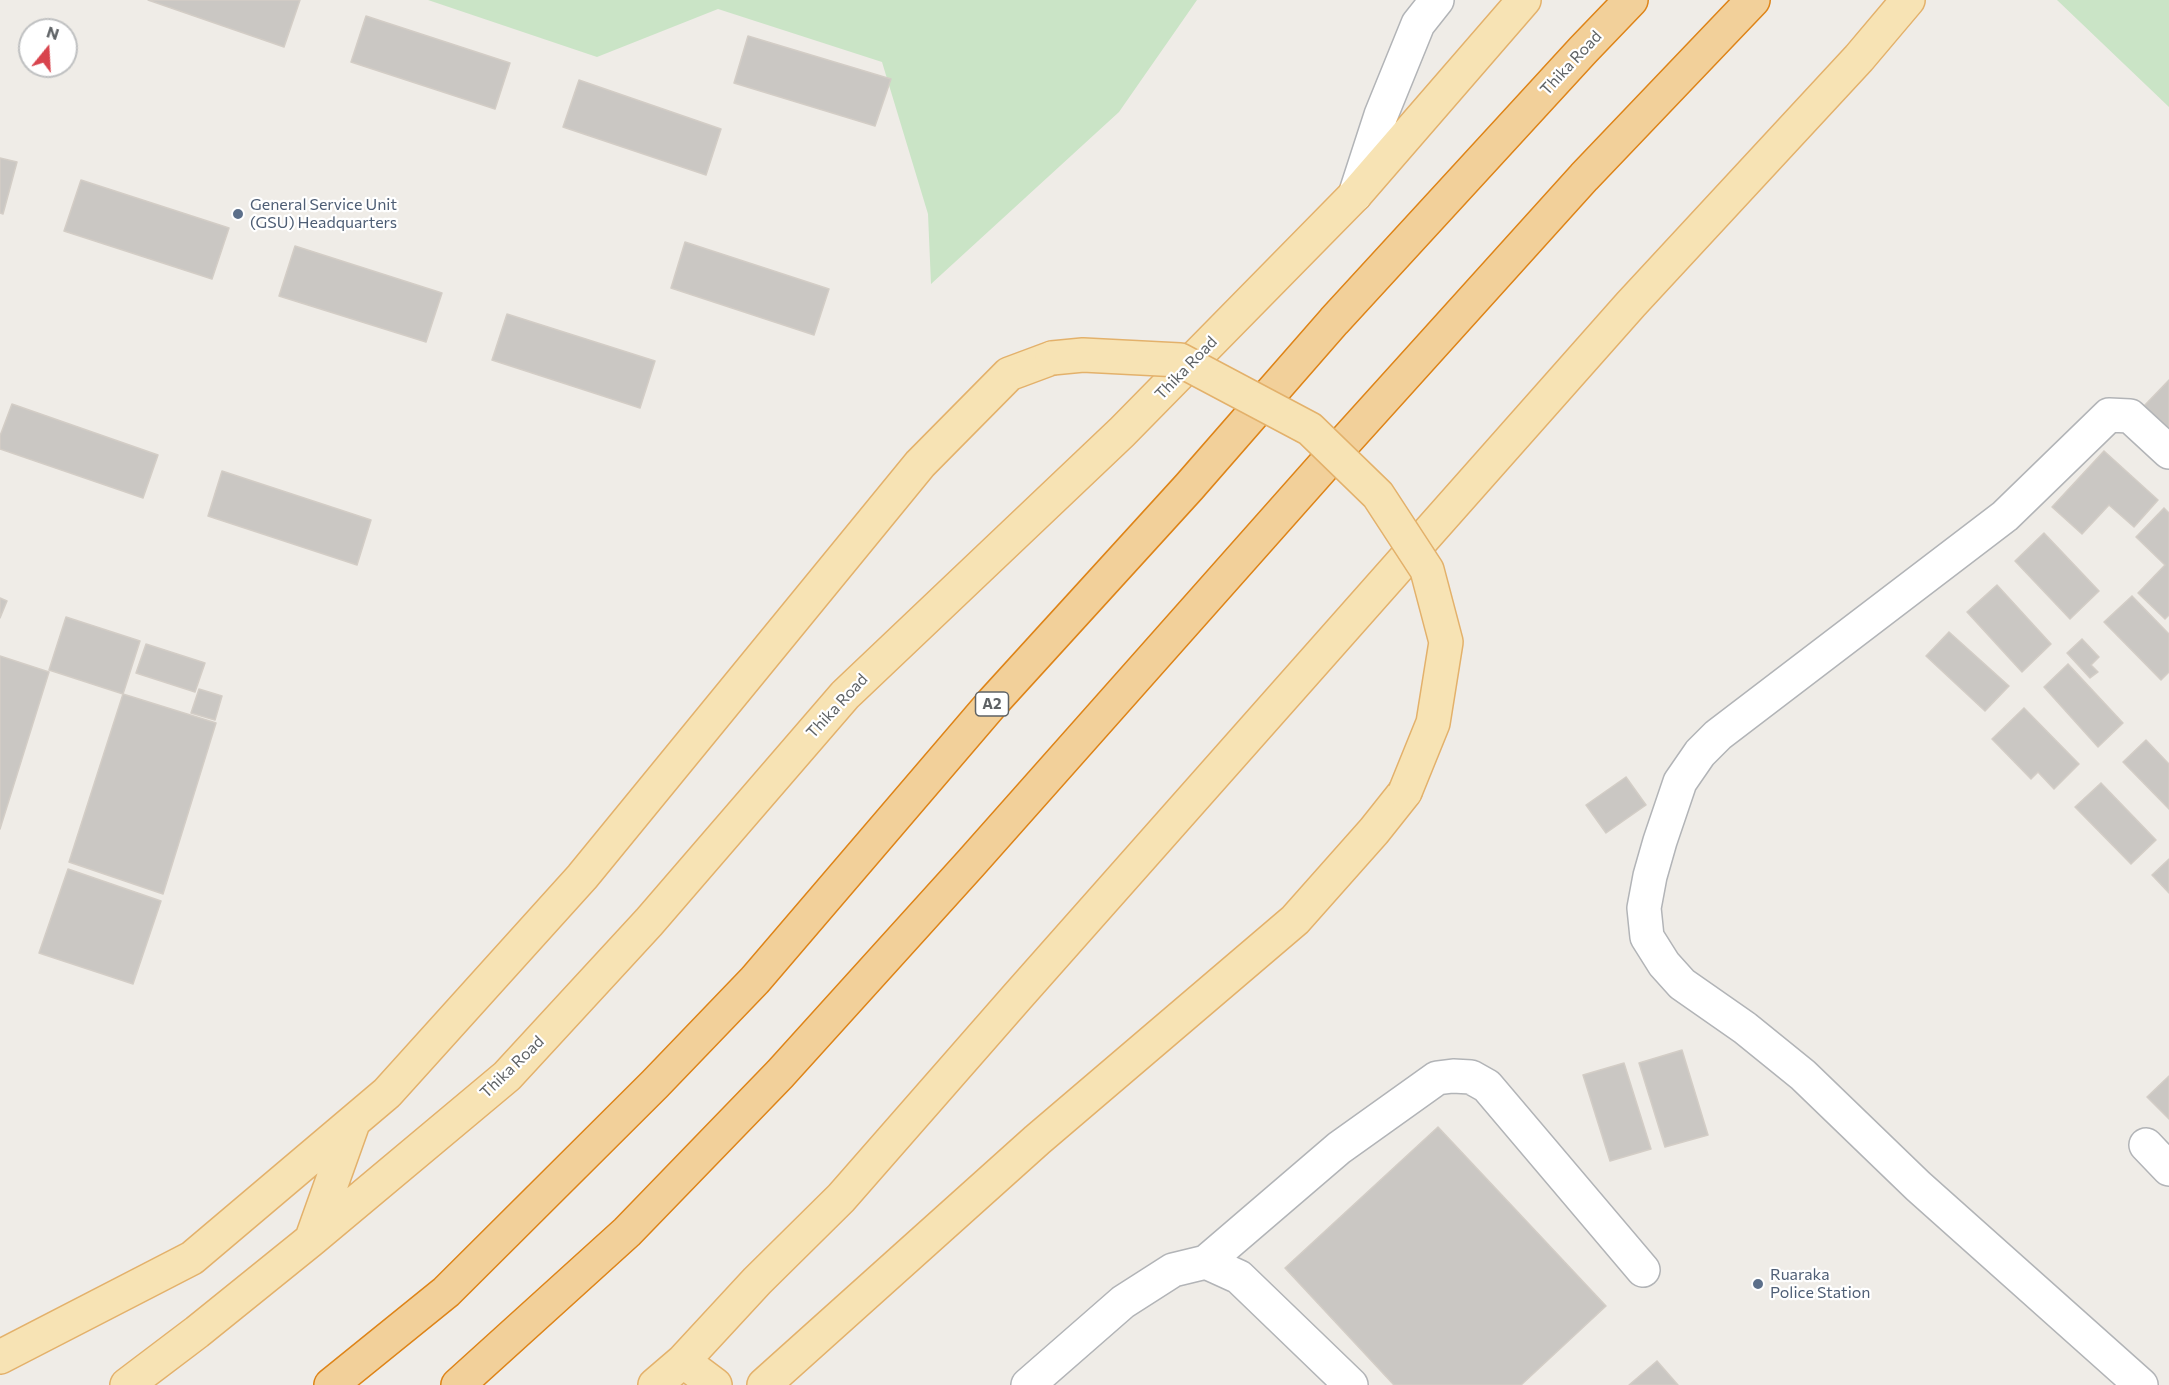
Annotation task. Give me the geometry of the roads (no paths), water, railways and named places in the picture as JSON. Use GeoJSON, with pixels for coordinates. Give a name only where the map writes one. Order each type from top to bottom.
{"type":"FeatureCollection","features":[{"type":"Feature","properties":{"kind":"highway","name":"Thika Road"},"geometry":{"type":"LineString","coordinates":[[331,1385],[446,1292],[655,1084],[755,980],[986,711],[1189,487],[1334,321],[1631,0]]}},
{"type":"Feature","properties":{"kind":"highway"},"geometry":{"type":"LineString","coordinates":[[458,1385],[627,1232],[780,1074],[1576,185],[1753,0]]}},
{"type":"Feature","properties":{"kind":"main road","name":"Thika Road"},"geometry":{"type":"LineString","coordinates":[[127,1385],[311,1240],[507,1076],[649,922],[845,695],[1122,432],[1355,195],[1524,0]]}},
{"type":"Feature","properties":{"kind":"main road"},"geometry":{"type":"LineString","coordinates":[[655,1385],[683,1361],[757,1281],[841,1198],[1631,304],[1859,58],[1908,0]]}},
{"type":"Feature","properties":{"kind":"main road"},"geometry":{"type":"LineString","coordinates":[[0,1358],[192,1258],[387,1093],[582,877],[920,464],[1009,374],[1052,358],[1083,355],[1180,360],[1310,429],[1378,495],[1427,570],[1446,642],[1433,723],[1405,792],[1374,831],[1295,920],[1037,1140],[764,1385]]}},
{"type":"Feature","properties":{"kind":"main road"},"geometry":{"type":"LineString","coordinates":[[311,1240],[353,1122]]}},
{"type":"Feature","properties":{"kind":"main road"},"geometry":{"type":"LineString","coordinates":[[683,1361],[715,1385]]}},
{"type":"Feature","properties":{"kind":"street"},"geometry":{"type":"LineString","coordinates":[[1355,195],[1381,115],[1418,24],[1437,0]]}},
{"type":"Feature","properties":{"kind":"street"},"geometry":{"type":"LineString","coordinates":[[2141,1385],[1918,1186],[1803,1075],[1745,1028],[1682,984],[1647,937],[1644,908],[1650,876],[1680,782],[1700,753],[1719,735],[2006,516],[2109,415],[2130,416],[2169,452]]}},
{"type":"Feature","properties":{"kind":"street"},"geometry":{"type":"LineString","coordinates":[[1028,1385],[1123,1302],[1173,1270],[1206,1262],[1339,1148],[1437,1078],[1471,1077],[1487,1086],[1643,1270]]}},
{"type":"Feature","properties":{"kind":"street"},"geometry":{"type":"LineString","coordinates":[[2146,1145],[2169,1169]]}},
{"type":"Feature","properties":{"kind":"street"},"geometry":{"type":"LineString","coordinates":[[1206,1262],[1239,1277],[1351,1385]]}},
{"type":"Feature","properties":{"kind":"place","name":"General Service Unit (GSU) Headquarters"},"geometry":{"type":"Point","coordinates":[238,214]}},
{"type":"Feature","properties":{"kind":"place","name":"Ruaraka Police Station"},"geometry":{"type":"Point","coordinates":[1758,1284]}}]}
